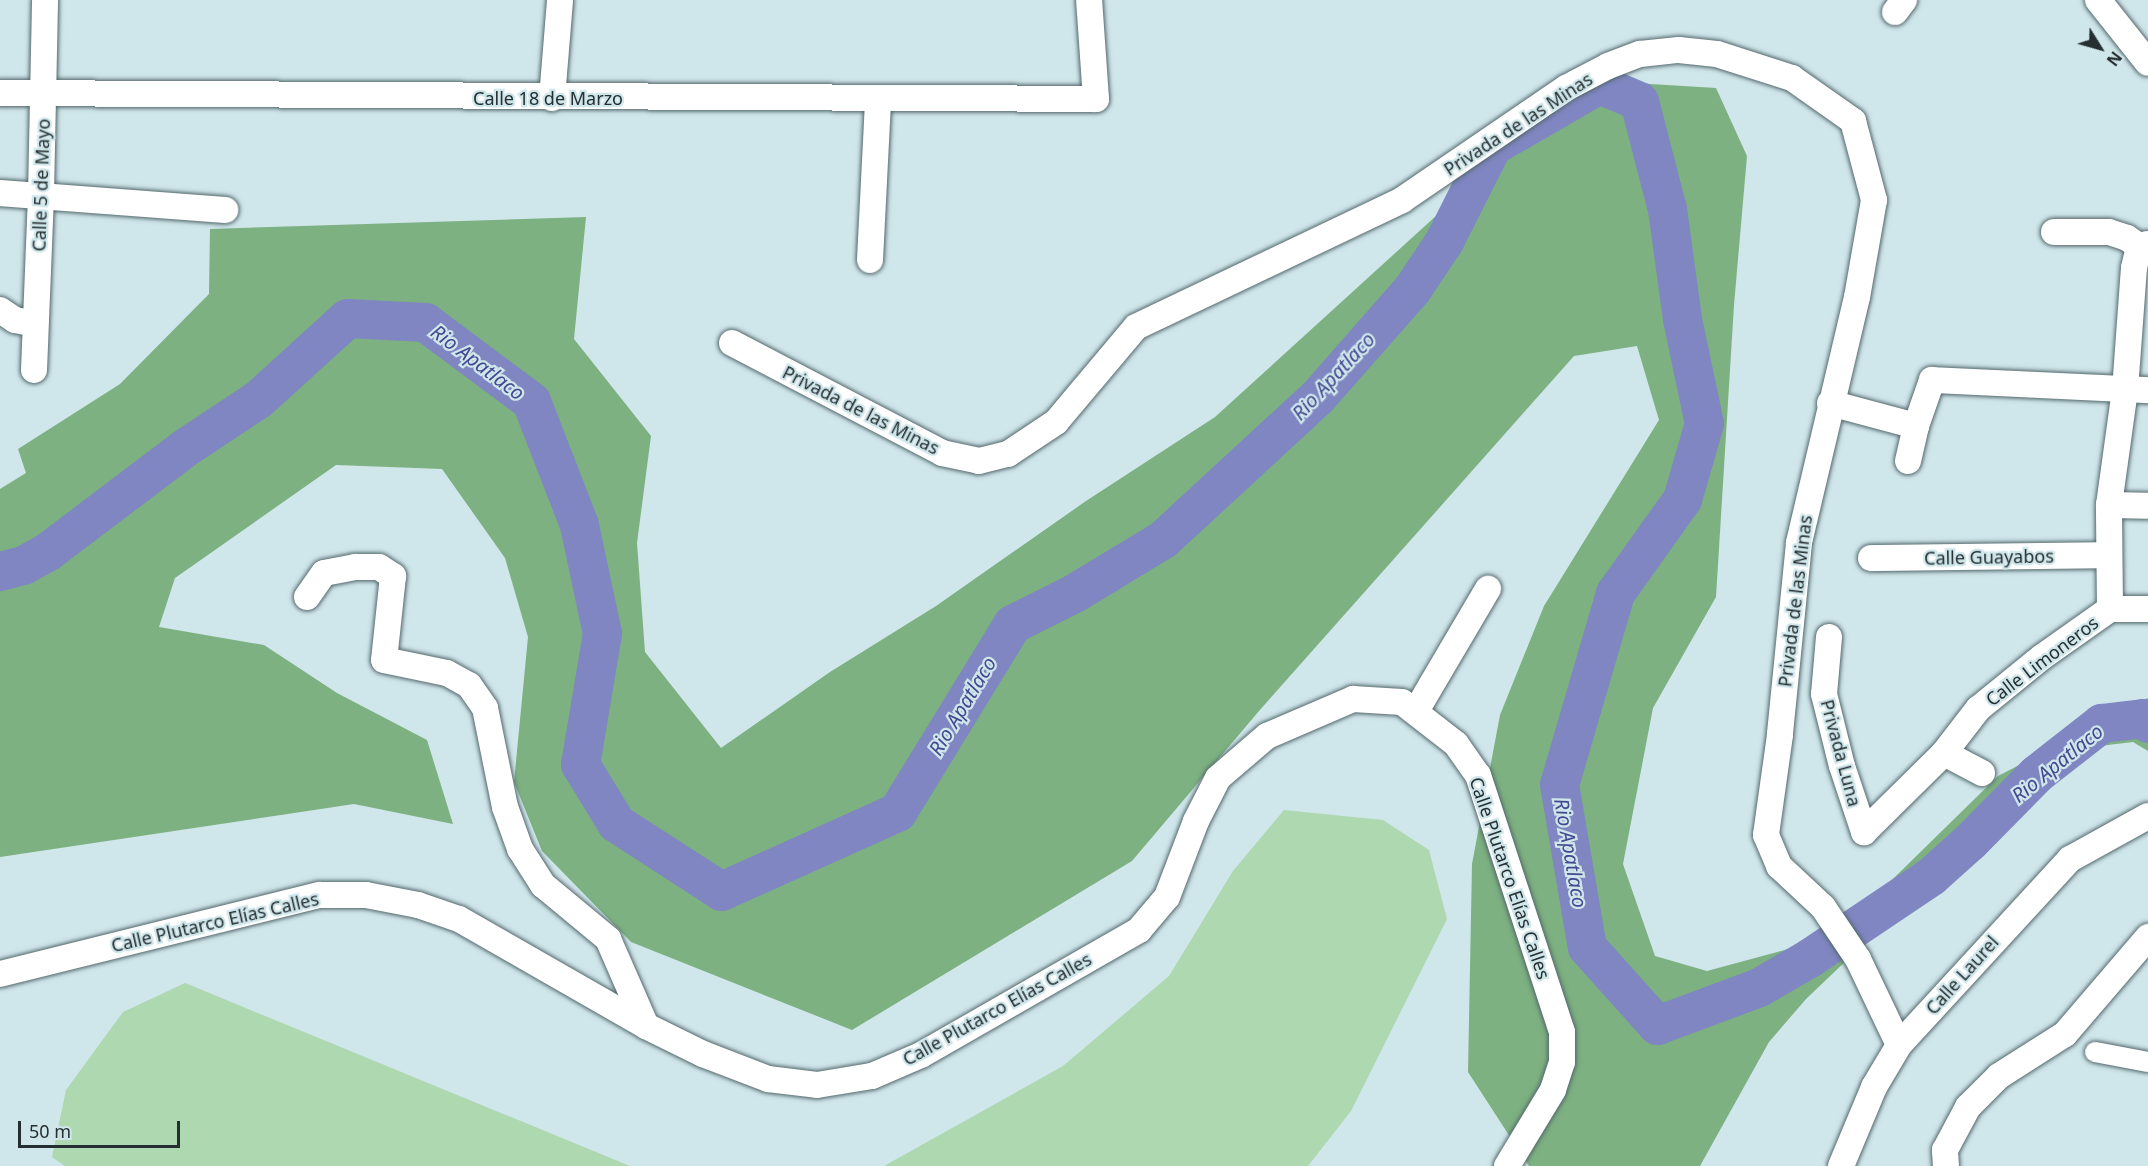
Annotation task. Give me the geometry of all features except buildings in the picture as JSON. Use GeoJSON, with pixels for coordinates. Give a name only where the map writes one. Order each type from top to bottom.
{"type":"FeatureCollection","features":[{"type":"Feature","properties":{"kind":"street","name":"Calle 5 de Mayo"},"geometry":{"type":"LineString","coordinates":[[33,370],[42,195],[45,0]]}},
{"type":"Feature","properties":{"kind":"street"},"geometry":{"type":"LineString","coordinates":[[552,98],[560,0]]}},
{"type":"Feature","properties":{"kind":"street","name":"Calle 18 de Marzo"},"geometry":{"type":"LineString","coordinates":[[0,93],[878,100],[1096,99],[1089,0]]}},
{"type":"Feature","properties":{"kind":"street"},"geometry":{"type":"LineString","coordinates":[[2098,0],[2144,52]]}},
{"type":"Feature","properties":{"kind":"street","name":"Privada de las Minas"},"geometry":{"type":"LineString","coordinates":[[732,343],[942,453],[979,461],[1008,454],[1056,422],[1136,327],[1402,200],[1566,88],[1608,66],[1640,54],[1679,50],[1717,54],[1792,78],[1853,121],[1874,200],[1857,297],[1830,403],[1799,543],[1780,735],[1766,835],[1779,867],[1823,907],[1858,959],[1899,1045]]}},
{"type":"Feature","properties":{"kind":"street"},"geometry":{"type":"LineString","coordinates":[[870,260],[878,100]]}},
{"type":"Feature","properties":{"kind":"street"},"geometry":{"type":"LineString","coordinates":[[0,193],[225,210]]}},
{"type":"Feature","properties":{"kind":"street"},"geometry":{"type":"LineString","coordinates":[[2054,232],[2109,232],[2127,238],[2140,253]]}},
{"type":"Feature","properties":{"kind":"street","name":"Calle Limoneros"},"geometry":{"type":"LineString","coordinates":[[1864,832],[1944,753],[1978,709],[2042,657],[2110,609],[2109,505],[2136,390],[2140,253]]}},
{"type":"Feature","properties":{"kind":"street"},"geometry":{"type":"LineString","coordinates":[[0,310],[15,320],[35,324]]}},
{"type":"Feature","properties":{"kind":"street"},"geometry":{"type":"LineString","coordinates":[[1908,461],[1916,426],[1932,380],[2136,390]]}},
{"type":"Feature","properties":{"kind":"street"},"geometry":{"type":"LineString","coordinates":[[1830,403],[1916,426]]}},
{"type":"Feature","properties":{"kind":"street"},"geometry":{"type":"LineString","coordinates":[[2109,505],[2148,506]]}},
{"type":"Feature","properties":{"kind":"street","name":"Calle Guayabos"},"geometry":{"type":"LineString","coordinates":[[1870,558],[2108,555]]}},
{"type":"Feature","properties":{"kind":"street"},"geometry":{"type":"LineString","coordinates":[[307,597],[324,573],[355,567],[379,567],[393,576],[384,660],[447,673],[469,685],[485,708],[505,807],[519,849],[543,885],[608,939],[646,1026]]}},
{"type":"Feature","properties":{"kind":"street"},"geometry":{"type":"LineString","coordinates":[[1416,711],[1488,589]]}},
{"type":"Feature","properties":{"kind":"street"},"geometry":{"type":"LineString","coordinates":[[2110,609],[2148,609]]}},
{"type":"Feature","properties":{"kind":"street","name":"Privada Luna"},"geometry":{"type":"LineString","coordinates":[[1829,637],[1824,694],[1842,766],[1864,832]]}},
{"type":"Feature","properties":{"kind":"street","name":"Calle Plutarco Elías Calles"},"geometry":{"type":"LineString","coordinates":[[0,974],[320,895],[366,895],[418,905],[459,919],[646,1026],[703,1054],[768,1079],[817,1085],[872,1076],[921,1055],[1139,930],[1167,897],[1196,821],[1218,778],[1267,736],[1353,699],[1402,702],[1456,744],[1478,775],[1562,1032],[1562,1062],[1554,1090],[1507,1166]]}},
{"type":"Feature","properties":{"kind":"street"},"geometry":{"type":"LineString","coordinates":[[1944,753],[1982,774]]}},
{"type":"Feature","properties":{"kind":"street","name":"Calle Laurel"},"geometry":{"type":"LineString","coordinates":[[1841,1166],[1874,1087],[1899,1045],[2070,859],[2142,825]]}},
{"type":"Feature","properties":{"kind":"street"},"geometry":{"type":"LineString","coordinates":[[1946,1166],[1945,1150],[1968,1107],[1999,1076],[2065,1034],[2148,937]]}},
{"type":"Feature","properties":{"kind":"street"},"geometry":{"type":"LineString","coordinates":[[2095,1052],[2148,1062]]}},
{"type":"Feature","properties":{"kind":"green space"},"geometry":{"type":"Polygon","coordinates":[[[1634,83],[1716,88],[1747,156],[1734,305],[1716,597],[1653,708],[1623,864],[1655,956],[1707,971],[1796,947],[1849,922],[1998,776],[2148,698],[2148,751],[2133,742],[2091,747],[1891,918],[1806,999],[1769,1042],[1700,1166],[1529,1166],[1468,1072],[1472,864],[1500,715],[1544,606],[1659,420],[1637,346],[1574,356],[1259,711],[1132,861],[852,1030],[631,942],[542,851],[514,782],[528,637],[505,558],[442,469],[336,465],[175,578],[159,627],[264,645],[337,693],[427,740],[453,824],[354,804],[0,857],[0,489],[26,473],[18,449],[120,384],[209,294],[210,229],[586,217],[574,339],[651,436],[637,543],[645,652],[721,748],[830,672],[936,606],[1086,501],[1215,417],[1437,215],[1520,145],[1634,83]]]}},
{"type":"Feature","properties":{"kind":"green space"},"geometry":{"type":"Polygon","coordinates":[[[1284,810],[1383,820],[1429,850],[1447,919],[1351,1111],[1308,1166],[884,1166],[1063,1066],[1169,976],[1233,871],[1284,810]]]}},
{"type":"Feature","properties":{"kind":"green space"},"geometry":{"type":"Polygon","coordinates":[[[185,983],[630,1166],[65,1166],[52,1157],[66,1090],[123,1012],[185,983]]]}},
{"type":"Feature","properties":{"kind":"waterway","name":"Rio Apatlaco"},"geometry":{"type":"LineString","coordinates":[[0,571],[23,565],[48,551],[187,446],[258,399],[347,318],[425,322],[531,401],[579,525],[602,633],[580,764],[616,823],[721,891],[897,812],[1012,624],[1074,593],[1163,539],[1317,397],[1412,289],[1444,241],[1492,146],[1599,84],[1639,101],[1667,209],[1682,319],[1704,423],[1682,499],[1615,593],[1559,784],[1587,947],[1657,1025],[1759,987],[1809,958],[1931,876],[1970,841],[2036,774],[2101,723],[2143,718],[2148,723]]}}]}
